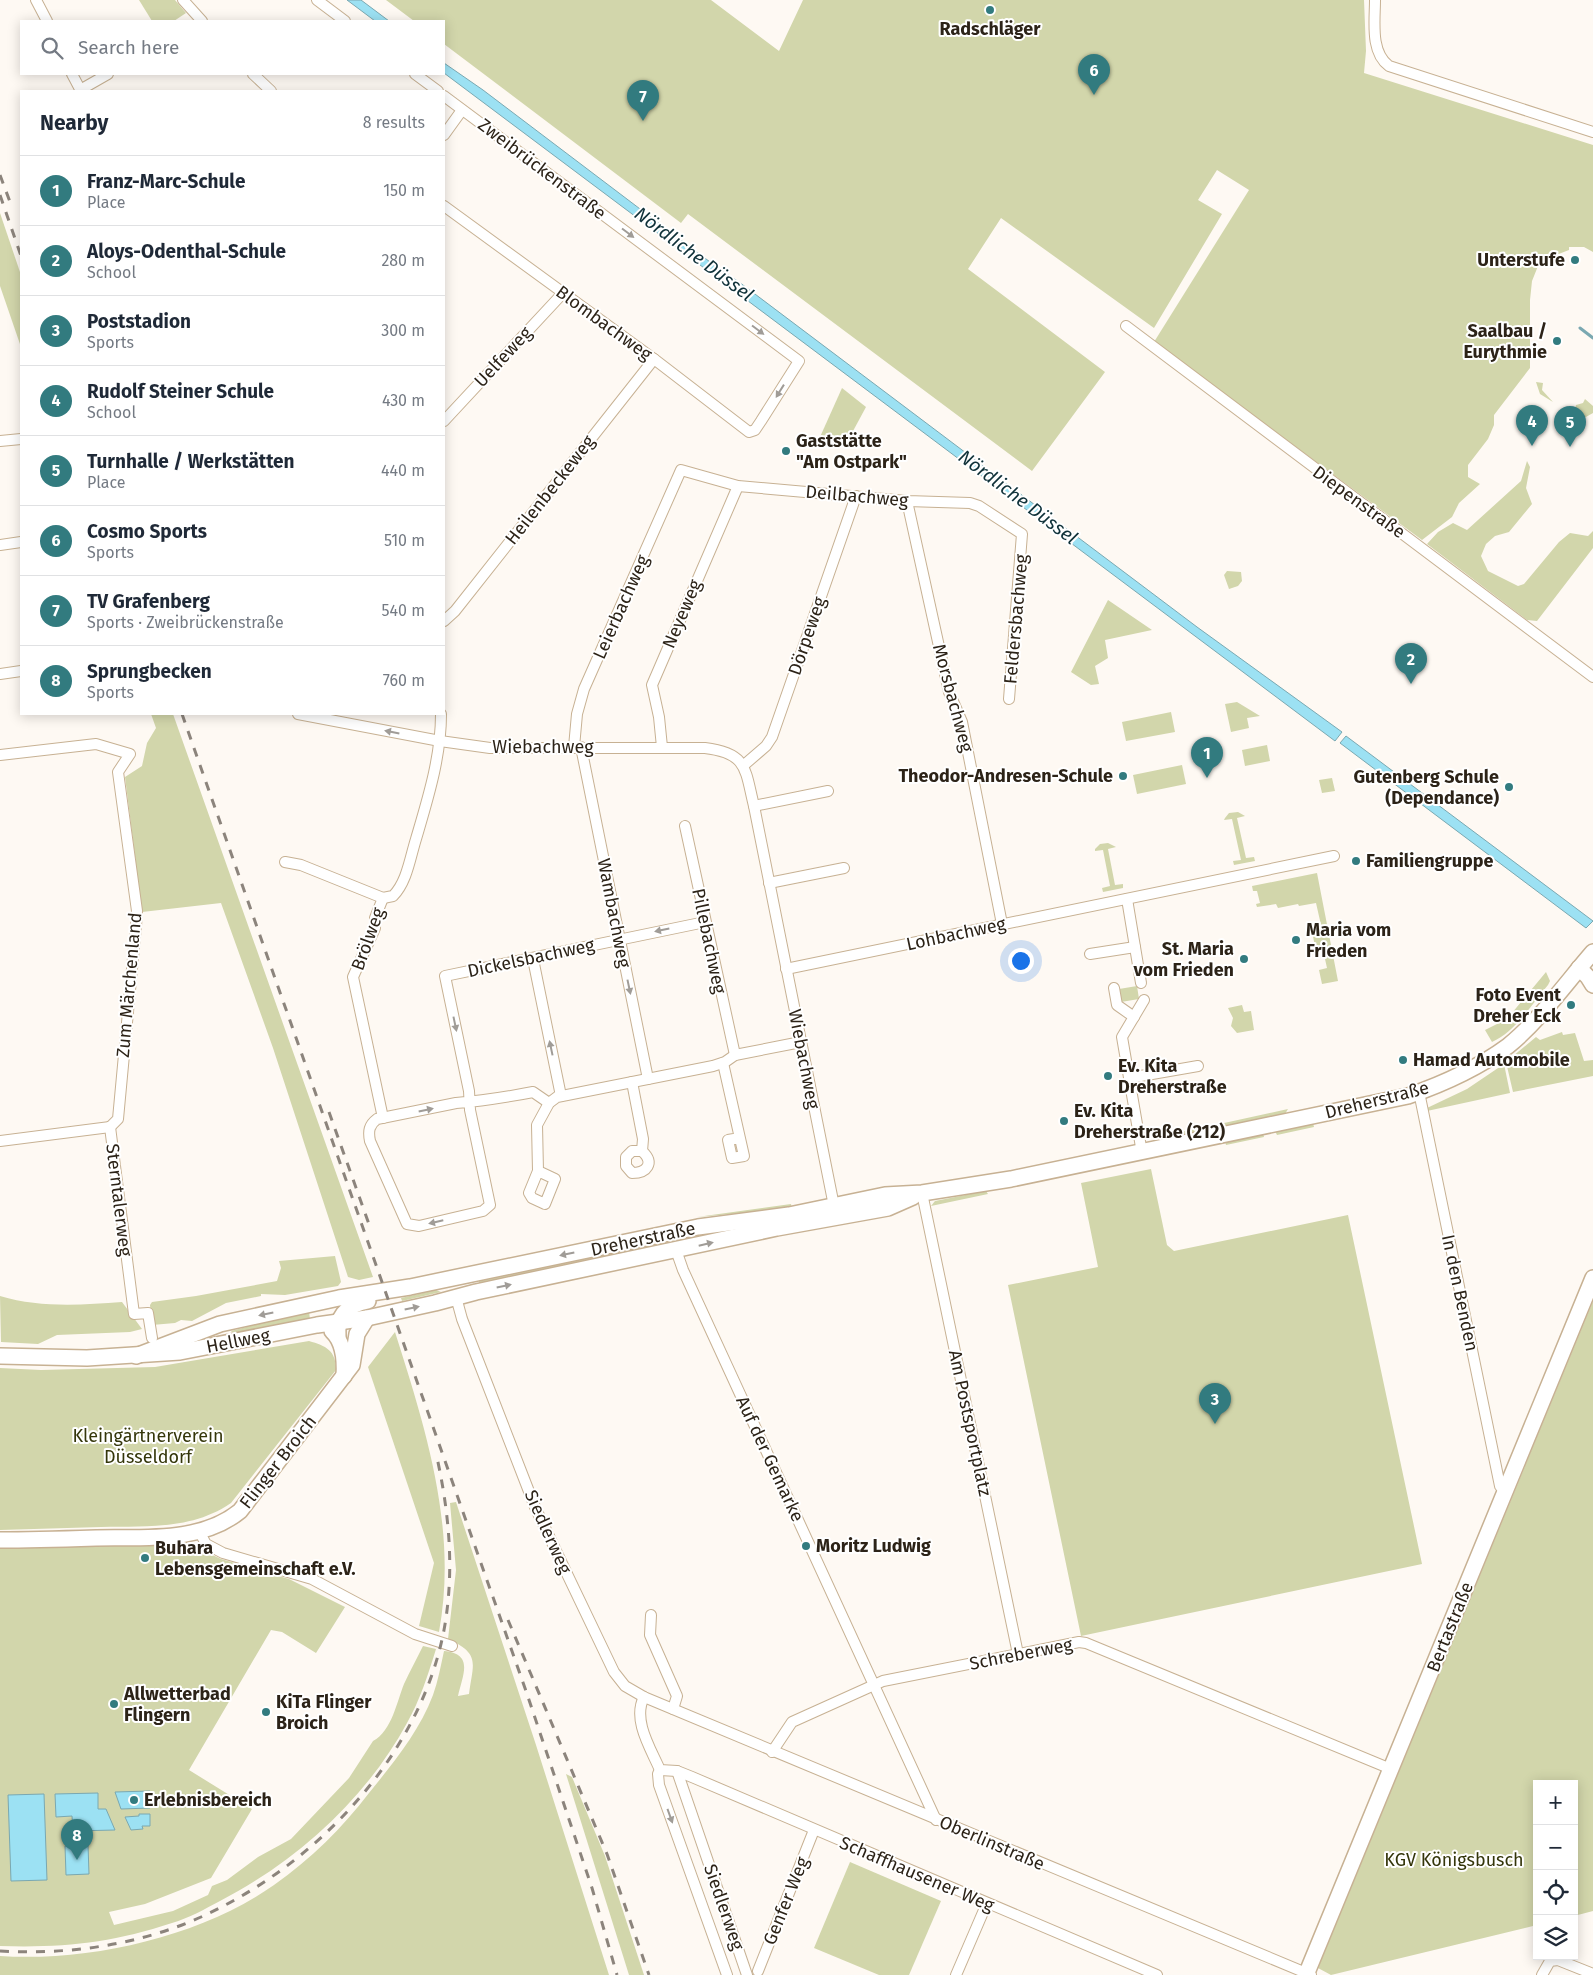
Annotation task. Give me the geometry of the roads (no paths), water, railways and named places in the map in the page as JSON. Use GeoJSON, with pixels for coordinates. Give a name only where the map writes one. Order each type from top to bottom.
{"type":"FeatureCollection","features":[{"type":"Feature","properties":{"kind":"main road","name":"Dreherstraße"},"geometry":{"type":"LineString","coordinates":[[453,1278],[672,1232],[789,1215],[884,1195],[922,1193],[1011,1179],[1142,1153],[1419,1092],[1473,1068],[1508,1045],[1539,1014],[1593,952]]}},
{"type":"Feature","properties":{"kind":"main road"},"geometry":{"type":"LineString","coordinates":[[1579,968],[1593,985]]}},
{"type":"Feature","properties":{"kind":"main road","name":"Dreherstraße"},"geometry":{"type":"LineString","coordinates":[[456,1297],[777,1228],[838,1219],[888,1208],[922,1193]]}},
{"type":"Feature","properties":{"kind":"main road","name":"Auf der Gemarke"},"geometry":{"type":"LineString","coordinates":[[672,1232],[676,1250]]}},
{"type":"Feature","properties":{"kind":"main road","name":"Hellweg"},"geometry":{"type":"LineString","coordinates":[[136,1356],[220,1324],[453,1278]]}},
{"type":"Feature","properties":{"kind":"main road","name":"Siedlerweg"},"geometry":{"type":"LineString","coordinates":[[453,1278],[456,1297]]}},
{"type":"Feature","properties":{"kind":"main road","name":"Bertastraße"},"geometry":{"type":"LineString","coordinates":[[1308,1975],[1593,1278]]}},
{"type":"Feature","properties":{"kind":"main road","name":"Hellweg"},"geometry":{"type":"LineString","coordinates":[[0,1356],[55,1359],[136,1356],[203,1348],[317,1325],[328,1329],[340,1324],[352,1305],[380,1298],[410,1287]]}},
{"type":"Feature","properties":{"kind":"main road"},"geometry":{"type":"LineString","coordinates":[[340,1324],[456,1297]]}},
{"type":"Feature","properties":{"kind":"main road"},"geometry":{"type":"LineString","coordinates":[[314,1304],[340,1324],[357,1334],[367,1318]]}},
{"type":"Feature","properties":{"kind":"main road"},"geometry":{"type":"LineString","coordinates":[[340,1324],[344,1376]]}},
{"type":"Feature","properties":{"kind":"main road","name":"Flinger Broich"},"geometry":{"type":"LineString","coordinates":[[0,1540],[145,1537],[199,1531],[220,1524],[240,1511],[344,1376],[354,1361],[357,1334]]}},
{"type":"Feature","properties":{"kind":"street"},"geometry":{"type":"LineString","coordinates":[[36,0],[46,20]]}},
{"type":"Feature","properties":{"kind":"street"},"geometry":{"type":"LineString","coordinates":[[183,0],[199,20]]}},
{"type":"Feature","properties":{"kind":"street"},"geometry":{"type":"LineString","coordinates":[[317,0],[344,20]]}},
{"type":"Feature","properties":{"kind":"street"},"geometry":{"type":"LineString","coordinates":[[1375,0],[1376,40],[1381,57],[1389,66],[1593,132]]}},
{"type":"Feature","properties":{"kind":"street"},"geometry":{"type":"LineString","coordinates":[[73,75],[81,90],[106,75]]}},
{"type":"Feature","properties":{"kind":"street"},"geometry":{"type":"LineString","coordinates":[[254,75],[269,90]]}},
{"type":"Feature","properties":{"kind":"street"},"geometry":{"type":"LineString","coordinates":[[416,75],[437,90]]}},
{"type":"Feature","properties":{"kind":"street","name":"Zweibrückenstraße"},"geometry":{"type":"LineString","coordinates":[[445,97],[799,361],[761,421]]}},
{"type":"Feature","properties":{"kind":"street"},"geometry":{"type":"LineString","coordinates":[[445,133],[462,110]]}},
{"type":"Feature","properties":{"kind":"street","name":"Blombachweg"},"geometry":{"type":"LineString","coordinates":[[445,207],[654,359],[744,430],[752,432],[761,421]]}},
{"type":"Feature","properties":{"kind":"street","name":"Uelfeweg"},"geometry":{"type":"LineString","coordinates":[[445,420],[563,293]]}},
{"type":"Feature","properties":{"kind":"street","name":"Diepenstraße"},"geometry":{"type":"LineString","coordinates":[[1126,326],[1593,677]]}},
{"type":"Feature","properties":{"kind":"street","name":"Heilenbeckeweg"},"geometry":{"type":"LineString","coordinates":[[445,620],[455,611],[654,359]]}},
{"type":"Feature","properties":{"kind":"street"},"geometry":{"type":"LineString","coordinates":[[0,441],[20,439]]}},
{"type":"Feature","properties":{"kind":"street","name":"Deilbachweg"},"geometry":{"type":"LineString","coordinates":[[681,470],[738,486],[907,501],[964,502],[974,504],[1022,534],[1023,538]]}},
{"type":"Feature","properties":{"kind":"street","name":"Leierbachweg"},"geometry":{"type":"LineString","coordinates":[[578,747],[577,714],[584,689],[681,470]]}},
{"type":"Feature","properties":{"kind":"street","name":"Neyeweg"},"geometry":{"type":"LineString","coordinates":[[662,747],[659,717],[652,685],[738,486]]}},
{"type":"Feature","properties":{"kind":"street","name":"Dörpeweg"},"geometry":{"type":"LineString","coordinates":[[744,766],[766,746],[772,737],[856,496]]}},
{"type":"Feature","properties":{"kind":"street","name":"Morsbachweg"},"geometry":{"type":"LineString","coordinates":[[907,501],[949,692],[962,722],[1002,924]]}},
{"type":"Feature","properties":{"kind":"street","name":"Feldersbachweg"},"geometry":{"type":"LineString","coordinates":[[1009,700],[1023,538]]}},
{"type":"Feature","properties":{"kind":"street"},"geometry":{"type":"LineString","coordinates":[[0,545],[20,542]]}},
{"type":"Feature","properties":{"kind":"street"},"geometry":{"type":"LineString","coordinates":[[0,674],[20,671]]}},
{"type":"Feature","properties":{"kind":"street","name":"Wiebachweg"},"geometry":{"type":"LineString","coordinates":[[303,715],[440,741],[490,748],[662,747],[724,750],[744,766],[754,806],[834,1206]]}},
{"type":"Feature","properties":{"kind":"street","name":"Brölweg"},"geometry":{"type":"LineString","coordinates":[[383,1118],[353,977],[375,928],[375,918],[382,898],[393,896],[404,881],[433,780],[440,741],[441,715]]}},
{"type":"Feature","properties":{"kind":"street","name":"Zum Märchenland"},"geometry":{"type":"LineString","coordinates":[[0,755],[96,744],[130,754],[118,772],[136,911],[136,926],[118,1119],[110,1127]]}},
{"type":"Feature","properties":{"kind":"street","name":"Wambachweg"},"geometry":{"type":"LineString","coordinates":[[578,747],[648,1079]]}},
{"type":"Feature","properties":{"kind":"street"},"geometry":{"type":"LineString","coordinates":[[754,806],[828,791]]}},
{"type":"Feature","properties":{"kind":"street","name":"Pillebachweg"},"geometry":{"type":"LineString","coordinates":[[685,826],[735,1055]]}},
{"type":"Feature","properties":{"kind":"street","name":"Lohbachweg"},"geometry":{"type":"LineString","coordinates":[[786,969],[1334,856]]}},
{"type":"Feature","properties":{"kind":"street"},"geometry":{"type":"LineString","coordinates":[[285,862],[301,865],[382,898]]}},
{"type":"Feature","properties":{"kind":"street"},"geometry":{"type":"LineString","coordinates":[[769,883],[844,868]]}},
{"type":"Feature","properties":{"kind":"street"},"geometry":{"type":"LineString","coordinates":[[1127,899],[1141,983]]}},
{"type":"Feature","properties":{"kind":"street","name":"Dickelsbachweg"},"geometry":{"type":"LineString","coordinates":[[469,1102],[469,1091],[445,976],[705,922]]}},
{"type":"Feature","properties":{"kind":"street"},"geometry":{"type":"LineString","coordinates":[[1090,954],[1135,947]]}},
{"type":"Feature","properties":{"kind":"street"},"geometry":{"type":"LineString","coordinates":[[533,959],[561,1096]]}},
{"type":"Feature","properties":{"kind":"street"},"geometry":{"type":"LineString","coordinates":[[1114,988],[1117,1005],[1134,1017]]}},
{"type":"Feature","properties":{"kind":"street"},"geometry":{"type":"LineString","coordinates":[[1142,1153],[1122,1037],[1144,1000]]}},
{"type":"Feature","properties":{"kind":"street"},"geometry":{"type":"LineString","coordinates":[[538,1171],[537,1125],[549,1102],[561,1096],[648,1079],[723,1062],[735,1055],[801,1042]]}},
{"type":"Feature","properties":{"kind":"street"},"geometry":{"type":"LineString","coordinates":[[723,1062],[740,1138]]}},
{"type":"Feature","properties":{"kind":"street"},"geometry":{"type":"LineString","coordinates":[[1129,1078],[1198,1066]]}},
{"type":"Feature","properties":{"kind":"street"},"geometry":{"type":"LineString","coordinates":[[632,1082],[643,1139],[642,1152]]}},
{"type":"Feature","properties":{"kind":"street"},"geometry":{"type":"LineString","coordinates":[[469,1102],[490,1205],[483,1211],[419,1226],[407,1224],[370,1141],[369,1128],[373,1122],[383,1118],[469,1102],[533,1092],[549,1102]]}},
{"type":"Feature","properties":{"kind":"street","name":"In den Benden"},"geometry":{"type":"LineString","coordinates":[[1419,1092],[1500,1486],[1505,1492]]}},
{"type":"Feature","properties":{"kind":"street","name":"Sterntalerweg"},"geometry":{"type":"LineString","coordinates":[[0,1141],[110,1127],[134,1314],[148,1313],[152,1338]]}},
{"type":"Feature","properties":{"kind":"street","name":"Am Postsportplatz"},"geometry":{"type":"LineString","coordinates":[[922,1193],[1018,1654]]}},
{"type":"Feature","properties":{"kind":"street","name":"Dreherstraße"},"geometry":{"type":"LineString","coordinates":[[777,1228],[830,1214],[834,1211],[834,1206]]}},
{"type":"Feature","properties":{"kind":"street","name":"Auf der Gemarke"},"geometry":{"type":"LineString","coordinates":[[676,1250],[683,1270],[936,1820]]}},
{"type":"Feature","properties":{"kind":"street","name":"Siedlerweg"},"geometry":{"type":"LineString","coordinates":[[456,1297],[462,1319],[535,1507],[614,1672],[625,1686],[644,1697],[640,1708],[641,1718],[660,1770],[658,1774],[659,1785],[727,1975]]}},
{"type":"Feature","properties":{"kind":"street"},"geometry":{"type":"LineString","coordinates":[[199,1531],[206,1544],[214,1550],[312,1579],[415,1634],[452,1646]]}},
{"type":"Feature","properties":{"kind":"street"},"geometry":{"type":"LineString","coordinates":[[651,1615],[650,1635],[677,1696],[672,1709]]}},
{"type":"Feature","properties":{"kind":"street","name":"Schreberweg"},"geometry":{"type":"LineString","coordinates":[[772,1752],[792,1722],[883,1681],[1078,1642],[1086,1643],[1391,1769]]}},
{"type":"Feature","properties":{"kind":"street","name":"Oberlinstraße"},"geometry":{"type":"LineString","coordinates":[[644,1697],[1308,1975]]}},
{"type":"Feature","properties":{"kind":"street"},"geometry":{"type":"LineString","coordinates":[[660,1770],[677,1771]]}},
{"type":"Feature","properties":{"kind":"street","name":"Siedlerweg"},"geometry":{"type":"LineString","coordinates":[[677,1771],[746,1975]]}},
{"type":"Feature","properties":{"kind":"street","name":"Schaffhausener Weg"},"geometry":{"type":"LineString","coordinates":[[677,1771],[1156,1975]]}},
{"type":"Feature","properties":{"kind":"street","name":"Genfer Weg"},"geometry":{"type":"LineString","coordinates":[[763,1973],[814,1830]]}},
{"type":"Feature","properties":{"kind":"street"},"geometry":{"type":"LineString","coordinates":[[958,1974],[987,1903]]}},
{"type":"Feature","properties":{"kind":"street"},"geometry":{"type":"LineString","coordinates":[[1542,1975],[1550,1961],[1558,1960],[1593,1974]]}},
{"type":"Feature","properties":{"kind":"street"},"geometry":{"type":"LineString","coordinates":[[1127,1975],[1131,1964]]}},
{"type":"Feature","properties":{"kind":"street"},"geometry":{"type":"LineString","coordinates":[[746,1975],[763,1973]]}},
{"type":"Feature","properties":{"kind":"water"},"geometry":{"type":"Polygon","coordinates":[[[347,0],[361,0],[388,20],[374,20],[347,0]]]}},
{"type":"Feature","properties":{"kind":"water","name":"Nördliche Düssel"},"geometry":{"type":"Polygon","coordinates":[[[445,64],[483,90],[1197,627],[1342,732],[1335,741],[445,74],[445,64]]]}},
{"type":"Feature","properties":{"kind":"water"},"geometry":{"type":"Polygon","coordinates":[[[1346,736],[1593,921],[1586,928],[1340,743],[1346,736]]]}},
{"type":"Feature","properties":{"kind":"water","name":"Erlebnisbereich"},"geometry":{"type":"Polygon","coordinates":[[[150,1791],[150,1808],[121,1809],[115,1792],[150,1791]]]}},
{"type":"Feature","properties":{"kind":"water"},"geometry":{"type":"Polygon","coordinates":[[[98,1793],[98,1809],[106,1809],[115,1830],[73,1831],[72,1816],[56,1817],[55,1794],[98,1793]]]}},
{"type":"Feature","properties":{"kind":"water"},"geometry":{"type":"Polygon","coordinates":[[[44,1794],[47,1880],[11,1881],[8,1795],[44,1794]]]}},
{"type":"Feature","properties":{"kind":"water"},"geometry":{"type":"Polygon","coordinates":[[[139,1814],[150,1814],[150,1826],[142,1826],[143,1829],[131,1830],[125,1817],[139,1816],[139,1814]]]}},
{"type":"Feature","properties":{"kind":"water"},"geometry":{"type":"Polygon","coordinates":[[[88,1845],[89,1874],[66,1875],[65,1846],[88,1845]]]}},
{"type":"Feature","properties":{"kind":"waterway"},"geometry":{"type":"LineString","coordinates":[[1580,328],[1593,338]]}},
{"type":"Feature","properties":{"kind":"railway"},"geometry":{"type":"LineString","coordinates":[[0,175],[10,202]]}},
{"type":"Feature","properties":{"kind":"railway"},"geometry":{"type":"LineString","coordinates":[[0,195],[20,253]]}},
{"type":"Feature","properties":{"kind":"railway"},"geometry":{"type":"LineString","coordinates":[[182,715],[526,1691],[592,1888],[617,1975]]}},
{"type":"Feature","properties":{"kind":"railway"},"geometry":{"type":"LineString","coordinates":[[329,1112],[370,1227]]}},
{"type":"Feature","properties":{"kind":"railway"},"geometry":{"type":"LineString","coordinates":[[0,1951],[51,1951],[103,1946],[153,1935],[201,1917],[243,1895],[284,1868],[322,1837],[357,1801],[387,1762],[412,1721],[431,1676],[444,1630],[450,1563],[447,1519],[436,1453]]}},
{"type":"Feature","properties":{"kind":"railway"},"geometry":{"type":"LineString","coordinates":[[508,1620],[607,1854],[649,1975]]}},
{"type":"Feature","properties":{"kind":"place","name":"Radschläger"},"geometry":{"type":"Point","coordinates":[990,10]}},
{"type":"Feature","properties":{"kind":"place","name":"Cosmo Sports"},"geometry":{"type":"Point","coordinates":[1094,95]}},
{"type":"Feature","properties":{"kind":"place","name":"TV Grafenberg"},"geometry":{"type":"Point","coordinates":[643,121]}},
{"type":"Feature","properties":{"kind":"place","name":"Unterstufe"},"geometry":{"type":"Point","coordinates":[1575,260]}},
{"type":"Feature","properties":{"kind":"place","name":"Saalbau / Eurythmie"},"geometry":{"type":"Point","coordinates":[1557,341]}},
{"type":"Feature","properties":{"kind":"place","name":"Rudolf Steiner Schule"},"geometry":{"type":"Point","coordinates":[1532,446]}},
{"type":"Feature","properties":{"kind":"place","name":"Turnhalle / Werkstätten"},"geometry":{"type":"Point","coordinates":[1570,447]}},
{"type":"Feature","properties":{"kind":"place","name":"Gaststätte \"Am Ostpark\""},"geometry":{"type":"Point","coordinates":[786,451]}},
{"type":"Feature","properties":{"kind":"place","name":"Aloys-Odenthal-Schule"},"geometry":{"type":"Point","coordinates":[1411,684]}},
{"type":"Feature","properties":{"kind":"place","name":"Theodor-Andresen-Schule"},"geometry":{"type":"Point","coordinates":[1123,776]}},
{"type":"Feature","properties":{"kind":"place","name":"Franz-Marc-Schule"},"geometry":{"type":"Point","coordinates":[1207,778]}},
{"type":"Feature","properties":{"kind":"place","name":"Gutenberg Schule (Dependance)"},"geometry":{"type":"Point","coordinates":[1509,787]}},
{"type":"Feature","properties":{"kind":"place","name":"Familiengruppe"},"geometry":{"type":"Point","coordinates":[1356,861]}},
{"type":"Feature","properties":{"kind":"place","name":"Maria vom Frieden"},"geometry":{"type":"Point","coordinates":[1296,940]}},
{"type":"Feature","properties":{"kind":"place","name":"St. Maria vom Frieden"},"geometry":{"type":"Point","coordinates":[1244,959]}},
{"type":"Feature","properties":{"kind":"place","name":"Foto Event Dreher Eck"},"geometry":{"type":"Point","coordinates":[1571,1005]}},
{"type":"Feature","properties":{"kind":"place","name":"Hamad Automobile"},"geometry":{"type":"Point","coordinates":[1403,1060]}},
{"type":"Feature","properties":{"kind":"place","name":"Ev. Kita Dreherstraße"},"geometry":{"type":"Point","coordinates":[1108,1076]}},
{"type":"Feature","properties":{"kind":"place","name":"Ev. Kita Dreherstraße (212)"},"geometry":{"type":"Point","coordinates":[1064,1121]}},
{"type":"Feature","properties":{"kind":"place","name":"Poststadion"},"geometry":{"type":"Point","coordinates":[1215,1424]}},
{"type":"Feature","properties":{"kind":"place","name":"Moritz Ludwig"},"geometry":{"type":"Point","coordinates":[806,1546]}},
{"type":"Feature","properties":{"kind":"place","name":"Buhara Lebensgemeinschaft e.V."},"geometry":{"type":"Point","coordinates":[145,1558]}},
{"type":"Feature","properties":{"kind":"place","name":"Allwetterbad Flingern"},"geometry":{"type":"Point","coordinates":[114,1704]}},
{"type":"Feature","properties":{"kind":"place","name":"KiTa Flinger Broich"},"geometry":{"type":"Point","coordinates":[266,1712]}},
{"type":"Feature","properties":{"kind":"place","name":"Erlebnisbereich"},"geometry":{"type":"Point","coordinates":[134,1800]}},
{"type":"Feature","properties":{"kind":"place","name":"Sprungbecken"},"geometry":{"type":"Point","coordinates":[77,1860]}},
{"type":"Feature","properties":{"kind":"park label","name":"Kleingärtnerverein Düsseldorf"},"geometry":{"type":"Point","coordinates":[148,1446]}},
{"type":"Feature","properties":{"kind":"park label","name":"KGV Königsbusch"},"geometry":{"type":"Point","coordinates":[1454,1860]}}]}
